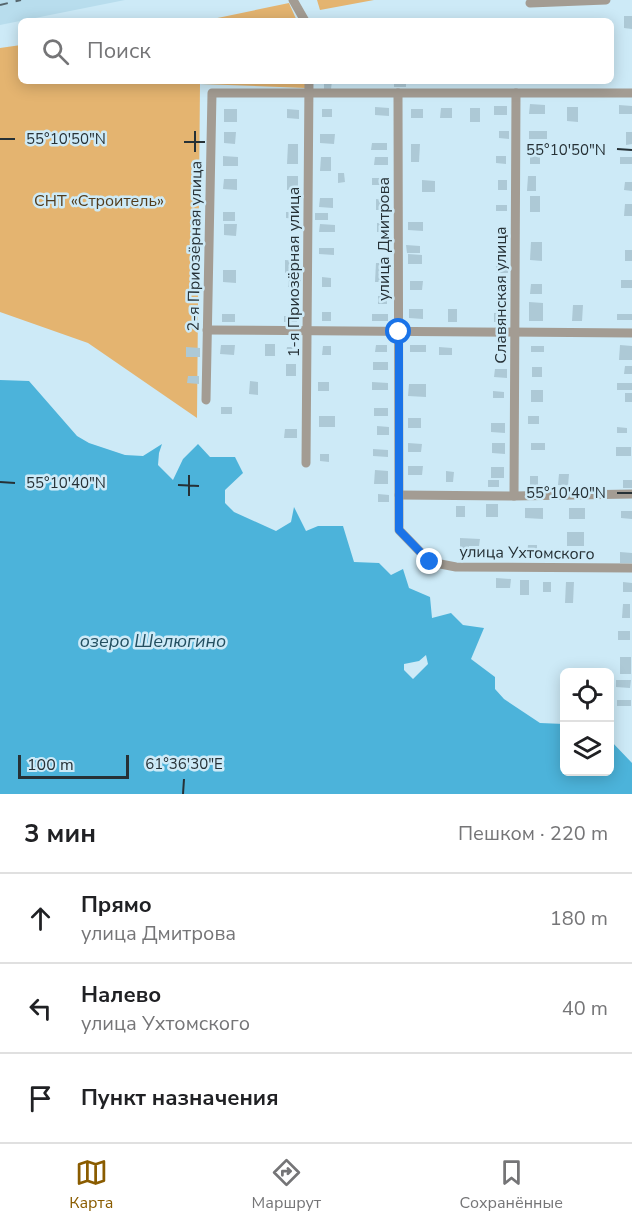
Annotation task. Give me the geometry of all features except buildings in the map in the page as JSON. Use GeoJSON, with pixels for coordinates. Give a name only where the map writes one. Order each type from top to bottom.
{"type":"FeatureCollection","features":[{"type":"Feature","properties":{"kind":"street"},"geometry":{"type":"LineString","coordinates":[[293,0],[303,18]]}},
{"type":"Feature","properties":{"kind":"street"},"geometry":{"type":"LineString","coordinates":[[530,3],[606,0]]}},
{"type":"Feature","properties":{"kind":"street","name":"1-я Приозёрная улица"},"geometry":{"type":"LineString","coordinates":[[306,463],[309,84]]}},
{"type":"Feature","properties":{"kind":"street","name":"2-я Приозёрная улица"},"geometry":{"type":"LineString","coordinates":[[206,400],[212,93],[310,93]]}},
{"type":"Feature","properties":{"kind":"street"},"geometry":{"type":"LineString","coordinates":[[310,93],[632,93]]}},
{"type":"Feature","properties":{"kind":"street","name":"улица Дмитрова"},"geometry":{"type":"LineString","coordinates":[[398,93],[399,530]]}},
{"type":"Feature","properties":{"kind":"street","name":"Славянская улица"},"geometry":{"type":"LineString","coordinates":[[514,496],[516,93]]}},
{"type":"Feature","properties":{"kind":"street"},"geometry":{"type":"LineString","coordinates":[[207,330],[632,333]]}},
{"type":"Feature","properties":{"kind":"street"},"geometry":{"type":"LineString","coordinates":[[399,495],[632,495]]}},
{"type":"Feature","properties":{"kind":"street","name":"улица Ухтомского"},"geometry":{"type":"LineString","coordinates":[[399,530],[430,562],[456,567],[632,568]]}},
{"type":"Feature","properties":{"kind":"shaded area"},"geometry":{"type":"Polygon","coordinates":[[[0,0],[125,0],[35,18],[18,18],[18,21],[0,25],[0,0]]]}},
{"type":"Feature","properties":{"kind":"green space"},"geometry":{"type":"Polygon","coordinates":[[[317,0],[374,0],[320,10],[317,0]]]}},
{"type":"Feature","properties":{"kind":"green space"},"geometry":{"type":"Polygon","coordinates":[[[289,3],[296,18],[217,18],[289,3]]]}},
{"type":"Feature","properties":{"kind":"green space","name":"СНТ «Строитель»"},"geometry":{"type":"Polygon","coordinates":[[[18,45],[18,84],[200,84],[197,418],[88,343],[0,312],[0,48],[18,45]]]}},
{"type":"Feature","properties":{"kind":"green space","name":"СНТ «Строитель»"},"geometry":{"type":"Polygon","coordinates":[[[200,84],[306,84],[306,88],[200,84]]]}},
{"type":"Feature","properties":{"kind":"water","name":"озеро Шелюгино"},"geometry":{"type":"Polygon","coordinates":[[[0,380],[29,381],[77,436],[89,443],[125,455],[143,456],[162,444],[158,465],[173,480],[183,459],[198,444],[210,457],[235,457],[243,473],[225,490],[225,503],[234,512],[276,531],[291,522],[294,507],[306,531],[318,526],[343,526],[354,562],[379,563],[391,575],[403,569],[409,588],[430,597],[432,618],[451,613],[463,625],[484,628],[471,659],[495,677],[495,689],[504,699],[540,723],[560,724],[560,776],[614,776],[614,744],[632,763],[632,794],[0,794],[0,380]],[[426,655],[419,661],[404,664],[404,670],[413,679],[428,664],[426,655]]]}},
{"type":"Feature","properties":{"kind":"railway"},"geometry":{"type":"LineString","coordinates":[[0,5],[21,0]]}},
{"type":"Feature","properties":{"kind":"route"},"geometry":{"type":"LineString","coordinates":[[399,332],[399,530],[430,562]]}}]}
